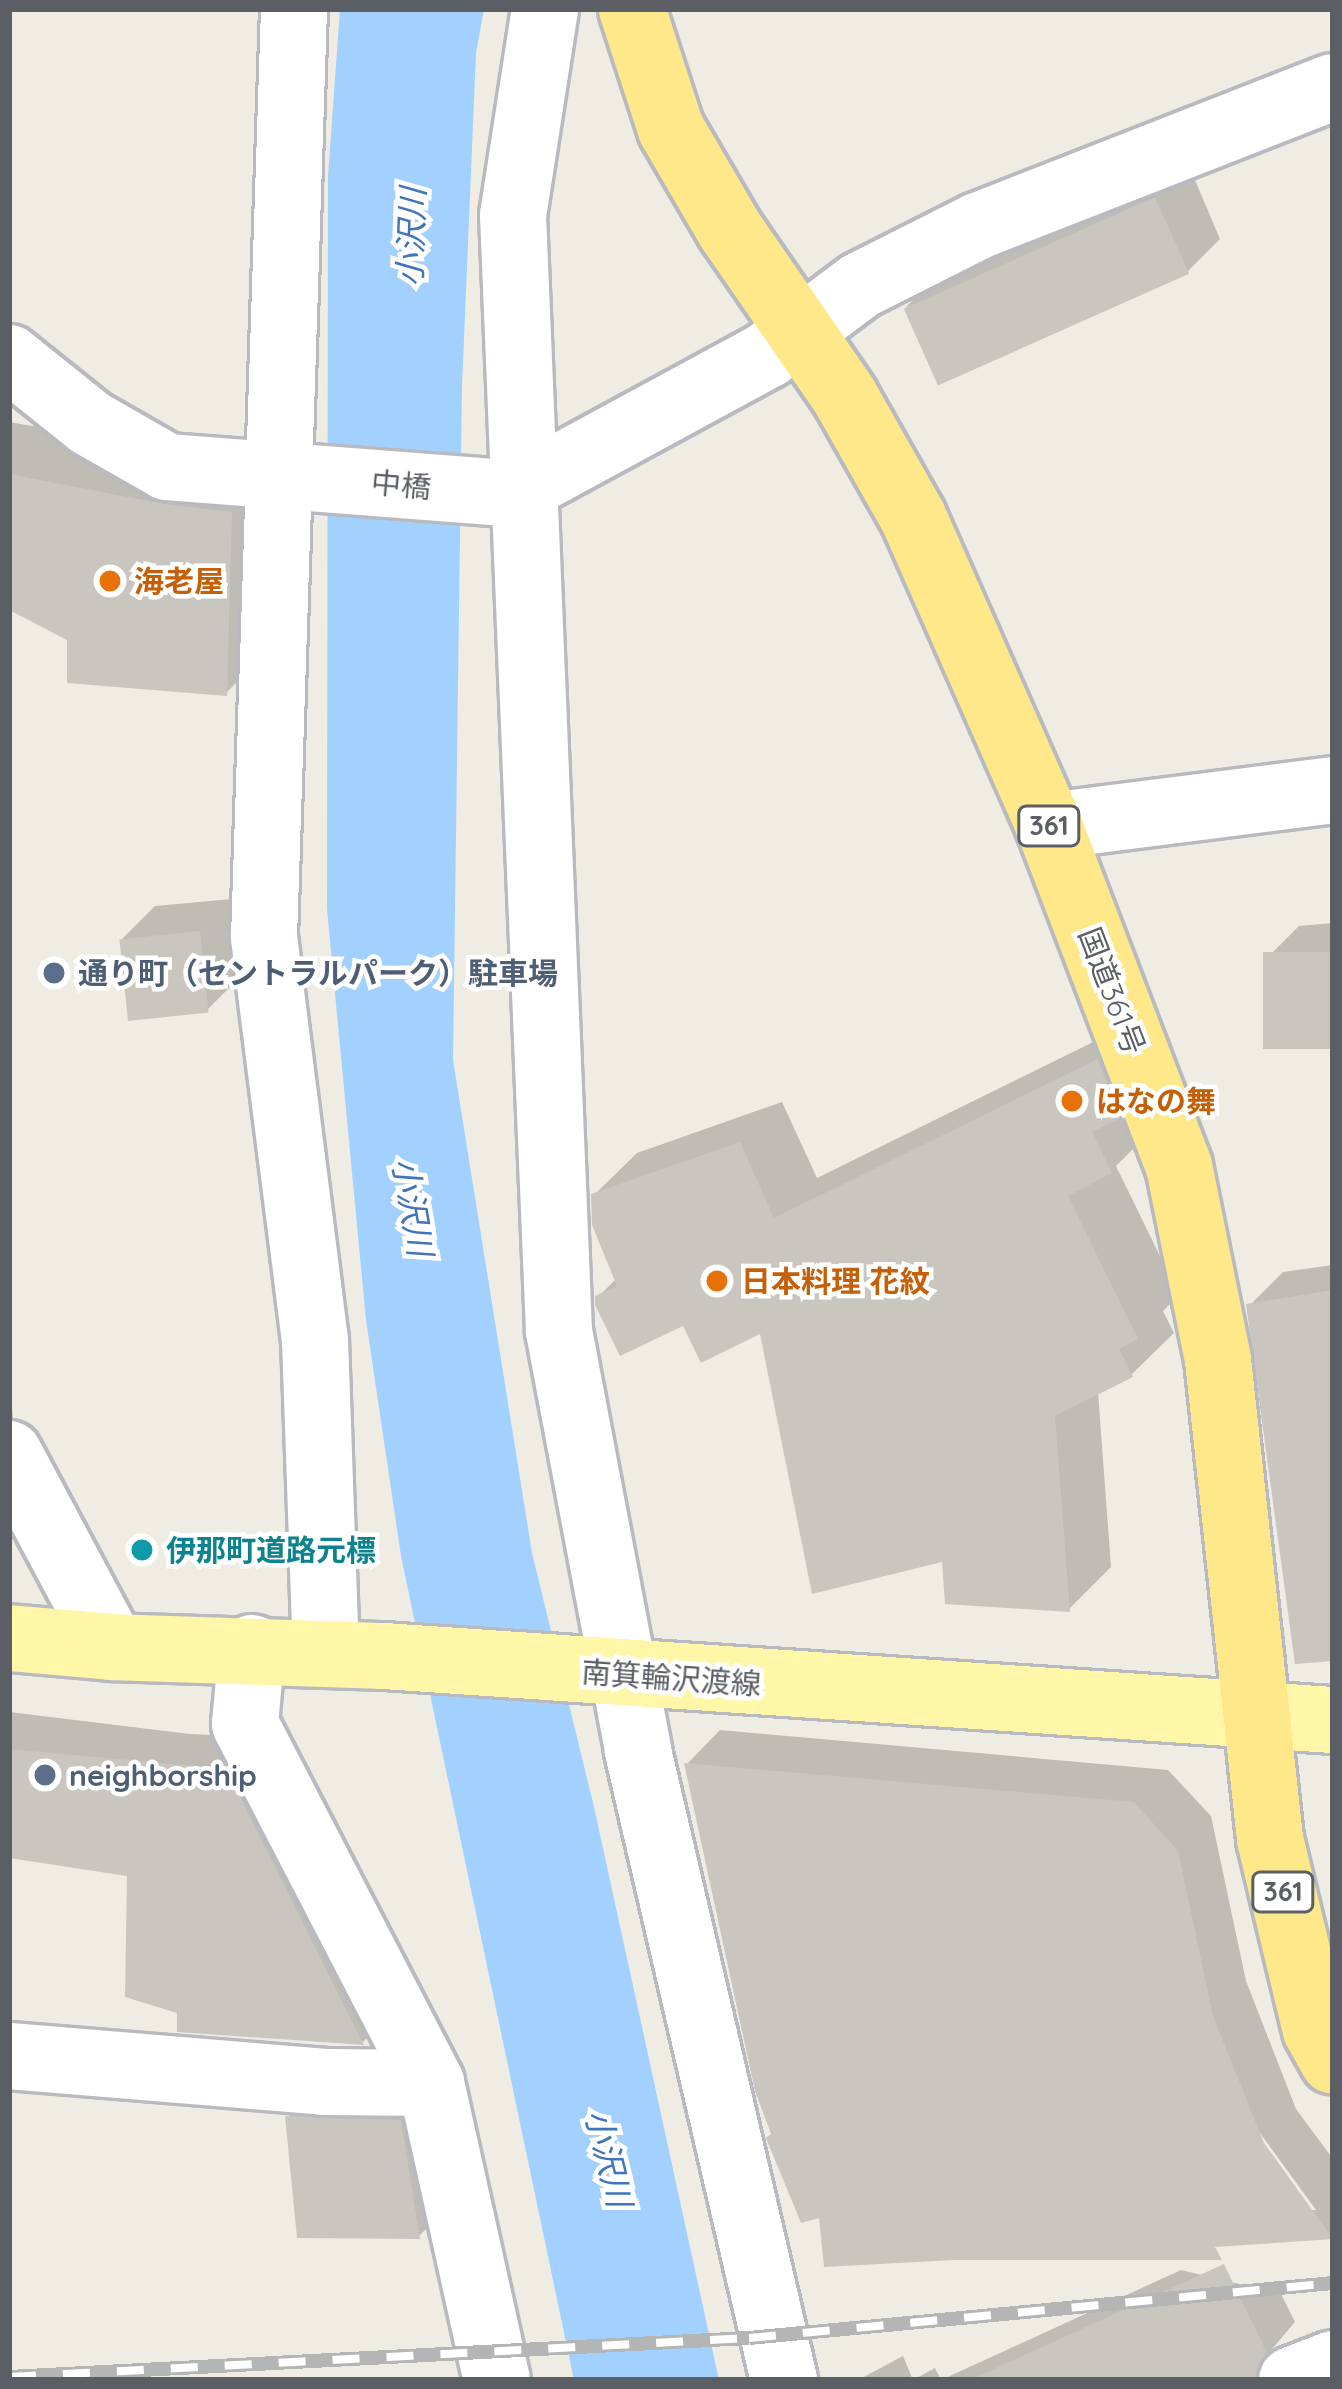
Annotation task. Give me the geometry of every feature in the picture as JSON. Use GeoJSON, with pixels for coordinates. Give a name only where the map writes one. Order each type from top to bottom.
{"type":"FeatureCollection","features":[{"type":"Feature","properties":{"kind":"highway","name":"国道361号"},"geometry":{"type":"LineString","coordinates":[[632,9],[671,129],[845,397],[914,518],[1048,826],[1179,1166],[1218,1360],[1270,1839],[1316,2030],[1333,2061]]}},
{"type":"Feature","properties":{"kind":"main road","name":"南箕輪沢渡線"},"geometry":{"type":"LineString","coordinates":[[9,1638],[112,1647],[252,1648],[1333,1720]]}},
{"type":"Feature","properties":{"kind":"street"},"geometry":{"type":"LineString","coordinates":[[294,9],[288,477],[264,937],[355,1655]]}},
{"type":"Feature","properties":{"kind":"street"},"geometry":{"type":"LineString","coordinates":[[545,9],[513,215],[512,491],[559,1331],[607,1674],[784,2380]]}},
{"type":"Feature","properties":{"kind":"street"},"geometry":{"type":"LineString","coordinates":[[512,491],[799,332],[861,285],[978,226],[1333,87]]}},
{"type":"Feature","properties":{"kind":"street","name":"中橋"},"geometry":{"type":"LineString","coordinates":[[9,358],[90,423],[167,467],[512,491]]}},
{"type":"Feature","properties":{"kind":"street"},"geometry":{"type":"LineString","coordinates":[[1048,826],[1333,790]]}},
{"type":"Feature","properties":{"kind":"street"},"geometry":{"type":"LineString","coordinates":[[9,1454],[112,1647]]}},
{"type":"Feature","properties":{"kind":"street"},"geometry":{"type":"LineString","coordinates":[[252,1648],[245,1724],[431,2083],[497,2380]]}},
{"type":"Feature","properties":{"kind":"street"},"geometry":{"type":"LineString","coordinates":[[9,2056],[326,2082],[431,2083]]}},
{"type":"Feature","properties":{"kind":"street"},"geometry":{"type":"LineString","coordinates":[[1292,2380],[1333,2364]]}},
{"type":"Feature","properties":{"kind":"water","name":"小沢川"},"geometry":{"type":"Polygon","coordinates":[[[340,9],[484,9],[476,53],[462,386],[453,1060],[532,1553],[594,1807],[719,2380],[574,2380],[401,1556],[366,1320],[327,909],[328,176],[340,9]]]}},
{"type":"Feature","properties":{"kind":"building"},"geometry":{"type":"Polygon","coordinates":[[[1155,197],[1189,274],[938,386],[904,309],[1155,197]]]}},
{"type":"Feature","properties":{"kind":"building"},"geometry":{"type":"Polygon","coordinates":[[[9,474],[232,512],[227,696],[67,683],[67,640],[9,610],[9,474]]]}},
{"type":"Feature","properties":{"kind":"building"},"geometry":{"type":"Polygon","coordinates":[[[200,931],[209,1013],[128,1021],[119,939],[200,931]]]}},
{"type":"Feature","properties":{"kind":"building"},"geometry":{"type":"Polygon","coordinates":[[[1263,952],[1333,952],[1333,1049],[1263,1049],[1263,952]]]}},
{"type":"Feature","properties":{"kind":"building"},"geometry":{"type":"Polygon","coordinates":[[[1098,1059],[1120,1118],[1092,1132],[1112,1173],[1068,1196],[1138,1339],[1119,1349],[1133,1377],[1055,1416],[1070,1612],[945,1604],[942,1562],[812,1594],[760,1334],[701,1363],[683,1326],[620,1356],[595,1305],[595,1296],[617,1286],[592,1225],[591,1194],[740,1142],[774,1218],[1098,1059]]]}},
{"type":"Feature","properties":{"kind":"building"},"geometry":{"type":"Polygon","coordinates":[[[1333,1290],[1333,1661],[1295,1664],[1246,1304],[1333,1290]]]}},
{"type":"Feature","properties":{"kind":"building"},"geometry":{"type":"Polygon","coordinates":[[[9,1749],[226,1769],[364,2045],[177,2032],[177,2013],[125,1997],[127,1876],[9,1858],[9,1749]]]}},
{"type":"Feature","properties":{"kind":"building"},"geometry":{"type":"Polygon","coordinates":[[[684,1763],[1134,1802],[1178,1851],[1213,2016],[1264,2143],[1333,2239],[1215,2247],[1222,2260],[954,2260],[824,2267],[819,2218],[801,2223],[766,2138],[771,2134],[755,2091],[684,1763]]]}},
{"type":"Feature","properties":{"kind":"building"},"geometry":{"type":"Polygon","coordinates":[[[285,2116],[401,2120],[420,2239],[297,2238],[285,2116]]]}},
{"type":"Feature","properties":{"kind":"building"},"geometry":{"type":"Polygon","coordinates":[[[1224,2264],[1267,2353],[1255,2380],[970,2380],[1224,2264]]]}},
{"type":"Feature","properties":{"kind":"railway"},"geometry":{"type":"LineString","coordinates":[[9,2377],[749,2338],[1333,2283]]}},
{"type":"Feature","properties":{"kind":"place","name":"海老屋"},"geometry":{"type":"Point","coordinates":[110,581]}},
{"type":"Feature","properties":{"kind":"place","name":"通り町（セントラルパーク）駐車場"},"geometry":{"type":"Point","coordinates":[54,973]}},
{"type":"Feature","properties":{"kind":"place","name":"はなの舞"},"geometry":{"type":"Point","coordinates":[1072,1101]}},
{"type":"Feature","properties":{"kind":"place","name":"日本料理 花紋"},"geometry":{"type":"Point","coordinates":[717,1281]}},
{"type":"Feature","properties":{"kind":"place","name":"伊那町道路元標"},"geometry":{"type":"Point","coordinates":[142,1550]}},
{"type":"Feature","properties":{"kind":"place","name":"neighborship"},"geometry":{"type":"Point","coordinates":[45,1775]}}]}
